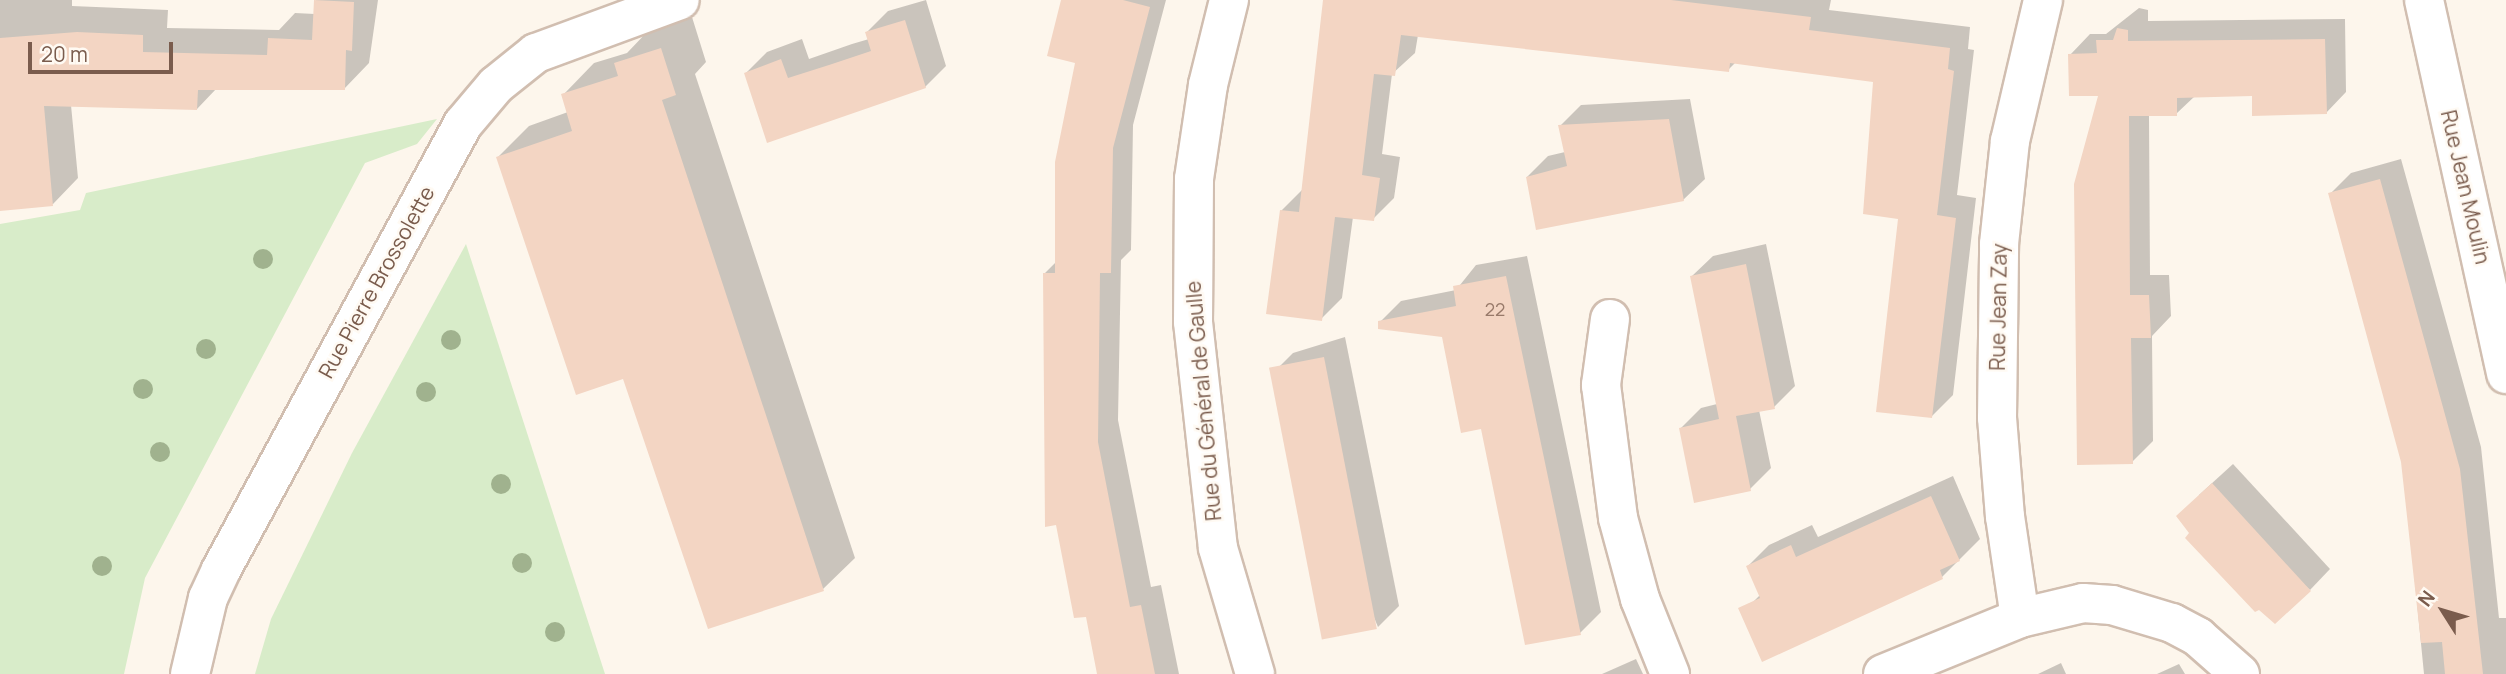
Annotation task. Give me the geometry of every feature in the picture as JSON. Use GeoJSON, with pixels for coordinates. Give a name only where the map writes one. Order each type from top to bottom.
{"type":"FeatureCollection","features":[{"type":"Feature","properties":{"kind":"street","name":"Rue Pierre Brossolette"},"geometry":{"type":"LineString","coordinates":[[190,674],[201,622],[220,570],[463,124],[496,85],[536,53],[680,0]]}},
{"type":"Feature","properties":{"kind":"street","name":"Rue du Général de Gaulle"},"geometry":{"type":"LineString","coordinates":[[1228,0],[1208,85],[1194,178],[1193,322],[1218,548],[1255,674]]}},
{"type":"Feature","properties":{"kind":"street","name":"Rue Jean Zay"},"geometry":{"type":"LineString","coordinates":[[2020,618],[1998,431],[1999,244],[2010,141],[2043,0]]}},
{"type":"Feature","properties":{"kind":"street","name":"Rue Jean Moulin"},"geometry":{"type":"LineString","coordinates":[[2424,0],[2506,374]]}},
{"type":"Feature","properties":{"kind":"street"},"geometry":{"type":"LineString","coordinates":[[1610,319],[1601,384],[1618,518],[1640,599],[1670,674]]}},
{"type":"Feature","properties":{"kind":"street"},"geometry":{"type":"LineString","coordinates":[[1882,674],[2020,618],[2084,604],[2147,613],[2198,637],[2240,674]]}},
{"type":"Feature","properties":{"kind":"green space"},"geometry":{"type":"Polygon","coordinates":[[[437,119],[417,144],[365,163],[145,578],[124,674],[0,674],[0,224],[80,210],[86,193],[437,119]]]}},
{"type":"Feature","properties":{"kind":"green space"},"geometry":{"type":"Polygon","coordinates":[[[466,244],[605,674],[255,674],[271,619],[352,453],[466,244]]]}},
{"type":"Feature","properties":{"kind":"building"},"geometry":{"type":"Polygon","coordinates":[[[314,0],[354,2],[352,51],[346,50],[345,90],[198,90],[197,110],[44,106],[53,206],[0,211],[0,38],[77,32],[143,35],[143,52],[267,55],[268,38],[312,40],[314,0]]]}},
{"type":"Feature","properties":{"kind":"building"},"geometry":{"type":"Polygon","coordinates":[[[1061,0],[1123,0],[1150,7],[1113,148],[1111,273],[1100,273],[1098,442],[1130,607],[1141,605],[1155,674],[1097,674],[1086,617],[1074,618],[1056,525],[1045,527],[1043,273],[1055,273],[1055,162],[1075,63],[1047,56],[1061,0]]]}},
{"type":"Feature","properties":{"kind":"building"},"geometry":{"type":"Polygon","coordinates":[[[1323,0],[1671,0],[1811,17],[1809,30],[1950,48],[1948,69],[1954,71],[1937,215],[1956,218],[1932,418],[1876,412],[1898,219],[1863,214],[1873,82],[1730,63],[1729,72],[1401,35],[1395,76],[1374,74],[1362,175],[1380,178],[1374,221],[1335,217],[1322,321],[1266,314],[1280,210],[1299,212],[1323,0]]]}},
{"type":"Feature","properties":{"kind":"building"},"geometry":{"type":"Polygon","coordinates":[[[905,20],[926,88],[767,143],[744,73],[781,59],[788,78],[829,65],[871,51],[865,32],[905,20]]]}},
{"type":"Feature","properties":{"kind":"building"},"geometry":{"type":"Polygon","coordinates":[[[2117,28],[2128,30],[2128,41],[2325,39],[2327,114],[2252,116],[2252,96],[2177,98],[2177,116],[2129,116],[2130,295],[2149,295],[2151,338],[2131,338],[2133,464],[2077,465],[2074,184],[2098,96],[2069,96],[2068,54],[2097,53],[2096,40],[2113,40],[2117,28]]]}},
{"type":"Feature","properties":{"kind":"building"},"geometry":{"type":"Polygon","coordinates":[[[661,48],[676,95],[662,100],[824,591],[708,629],[623,379],[576,395],[496,157],[572,131],[561,94],[618,76],[614,63],[661,48]]]}},
{"type":"Feature","properties":{"kind":"building"},"geometry":{"type":"Polygon","coordinates":[[[1669,119],[1684,201],[1536,230],[1526,177],[1567,166],[1558,125],[1669,119]]]}},
{"type":"Feature","properties":{"kind":"building"},"geometry":{"type":"Polygon","coordinates":[[[2380,179],[2460,469],[2483,674],[2445,674],[2442,642],[2421,643],[2401,462],[2328,193],[2380,179]]]}},
{"type":"Feature","properties":{"kind":"building"},"geometry":{"type":"Polygon","coordinates":[[[1746,264],[1775,409],[1736,416],[1751,491],[1694,503],[1679,428],[1719,419],[1690,276],[1746,264]]]}},
{"type":"Feature","properties":{"kind":"building"},"geometry":{"type":"Polygon","coordinates":[[[1506,276],[1581,635],[1525,645],[1481,429],[1461,433],[1442,337],[1378,329],[1378,321],[1456,306],[1453,286],[1506,276]]]}},
{"type":"Feature","properties":{"kind":"building"},"geometry":{"type":"Polygon","coordinates":[[[1324,357],[1377,629],[1322,640],[1269,368],[1324,357]]]}},
{"type":"Feature","properties":{"kind":"building"},"geometry":{"type":"Polygon","coordinates":[[[2212,483],[2311,591],[2275,624],[2259,610],[2255,612],[2185,538],[2189,533],[2176,516],[2212,483]]]}},
{"type":"Feature","properties":{"kind":"building"},"geometry":{"type":"Polygon","coordinates":[[[1931,496],[1960,561],[1940,570],[1943,579],[1762,662],[1738,608],[1760,598],[1746,566],[1791,545],[1796,557],[1931,496]]]}}]}
